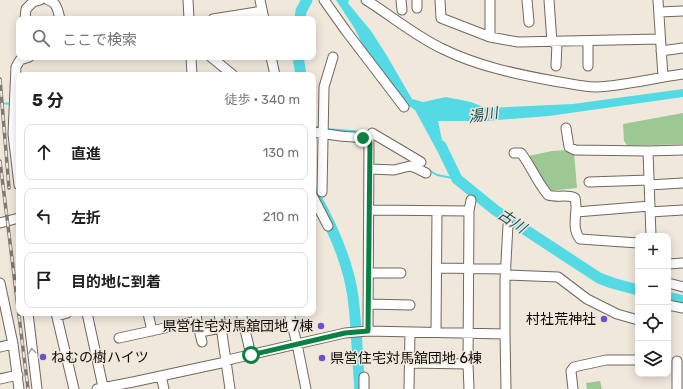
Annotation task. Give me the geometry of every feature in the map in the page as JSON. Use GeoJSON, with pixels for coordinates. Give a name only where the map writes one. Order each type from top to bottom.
{"type":"FeatureCollection","features":[{"type":"Feature","properties":{"kind":"street"},"geometry":{"type":"LineString","coordinates":[[25,16],[26,9],[33,2],[40,0]]}},
{"type":"Feature","properties":{"kind":"street"},"geometry":{"type":"LineString","coordinates":[[48,0],[53,1],[56,5],[59,16]]}},
{"type":"Feature","properties":{"kind":"street"},"geometry":{"type":"LineString","coordinates":[[188,0],[189,16]]}},
{"type":"Feature","properties":{"kind":"street"},"geometry":{"type":"LineString","coordinates":[[250,16],[263,15],[260,0]]}},
{"type":"Feature","properties":{"kind":"street"},"geometry":{"type":"LineString","coordinates":[[324,0],[350,37],[404,107]]}},
{"type":"Feature","properties":{"kind":"street"},"geometry":{"type":"LineString","coordinates":[[366,0],[391,15],[408,29],[442,49],[491,67],[582,87],[622,84],[683,74]]}},
{"type":"Feature","properties":{"kind":"street"},"geometry":{"type":"LineString","coordinates":[[401,0],[402,10]]}},
{"type":"Feature","properties":{"kind":"street"},"geometry":{"type":"LineString","coordinates":[[440,0],[441,18],[490,37],[518,42],[660,39]]}},
{"type":"Feature","properties":{"kind":"street"},"geometry":{"type":"LineString","coordinates":[[490,0],[490,37]]}},
{"type":"Feature","properties":{"kind":"street"},"geometry":{"type":"LineString","coordinates":[[527,0],[529,22]]}},
{"type":"Feature","properties":{"kind":"street"},"geometry":{"type":"LineString","coordinates":[[549,0],[556,66]]}},
{"type":"Feature","properties":{"kind":"street"},"geometry":{"type":"LineString","coordinates":[[658,0],[662,77]]}},
{"type":"Feature","properties":{"kind":"street"},"geometry":{"type":"LineString","coordinates":[[659,12],[683,10]]}},
{"type":"Feature","properties":{"kind":"street"},"geometry":{"type":"LineString","coordinates":[[588,41],[588,66]]}},
{"type":"Feature","properties":{"kind":"street"},"geometry":{"type":"LineString","coordinates":[[661,51],[683,48]]}},
{"type":"Feature","properties":{"kind":"street"},"geometry":{"type":"LineString","coordinates":[[322,192],[324,87],[333,57]]}},
{"type":"Feature","properties":{"kind":"street"},"geometry":{"type":"LineString","coordinates":[[16,160],[13,134],[16,123],[14,103],[16,66],[20,60]]}},
{"type":"Feature","properties":{"kind":"street"},"geometry":{"type":"LineString","coordinates":[[191,60],[192,72]]}},
{"type":"Feature","properties":{"kind":"street"},"geometry":{"type":"LineString","coordinates":[[215,60],[229,72]]}},
{"type":"Feature","properties":{"kind":"street"},"geometry":{"type":"LineString","coordinates":[[272,60],[274,72]]}},
{"type":"Feature","properties":{"kind":"street"},"geometry":{"type":"LineString","coordinates":[[566,128],[569,147],[575,150],[683,150]]}},
{"type":"Feature","properties":{"kind":"street"},"geometry":{"type":"LineString","coordinates":[[316,133],[369,138]]}},
{"type":"Feature","properties":{"kind":"street"},"geometry":{"type":"LineString","coordinates":[[368,331],[369,138],[372,133],[421,162]]}},
{"type":"Feature","properties":{"kind":"street"},"geometry":{"type":"LineString","coordinates":[[648,151],[651,233]]}},
{"type":"Feature","properties":{"kind":"street"},"geometry":{"type":"LineString","coordinates":[[514,153],[521,153],[526,159],[538,183],[548,195],[569,195],[575,198],[577,205],[575,228],[576,234],[580,239],[635,243]]}},
{"type":"Feature","properties":{"kind":"street"},"geometry":{"type":"LineString","coordinates":[[370,169],[394,170],[410,166],[426,173]]}},
{"type":"Feature","properties":{"kind":"street"},"geometry":{"type":"LineString","coordinates":[[589,182],[683,183]]}},
{"type":"Feature","properties":{"kind":"street"},"geometry":{"type":"LineString","coordinates":[[469,389],[468,333],[470,200]]}},
{"type":"Feature","properties":{"kind":"street"},"geometry":{"type":"LineString","coordinates":[[316,203],[328,226]]}},
{"type":"Feature","properties":{"kind":"street"},"geometry":{"type":"LineString","coordinates":[[576,212],[650,209],[683,210]]}},
{"type":"Feature","properties":{"kind":"street"},"geometry":{"type":"LineString","coordinates":[[369,210],[469,212]]}},
{"type":"Feature","properties":{"kind":"street"},"geometry":{"type":"LineString","coordinates":[[436,332],[437,211]]}},
{"type":"Feature","properties":{"kind":"street"},"geometry":{"type":"LineString","coordinates":[[0,223],[16,219]]}},
{"type":"Feature","properties":{"kind":"street"},"geometry":{"type":"LineString","coordinates":[[506,389],[505,334],[508,225]]}},
{"type":"Feature","properties":{"kind":"street"},"geometry":{"type":"LineString","coordinates":[[671,264],[683,263]]}},
{"type":"Feature","properties":{"kind":"street"},"geometry":{"type":"LineString","coordinates":[[437,268],[469,269],[558,277],[587,299],[617,314],[635,319]]}},
{"type":"Feature","properties":{"kind":"street"},"geometry":{"type":"LineString","coordinates":[[368,273],[401,273]]}},
{"type":"Feature","properties":{"kind":"street"},"geometry":{"type":"LineString","coordinates":[[671,284],[683,286]]}},
{"type":"Feature","properties":{"kind":"street"},"geometry":{"type":"LineString","coordinates":[[0,286],[14,344],[18,375],[18,389]]}},
{"type":"Feature","properties":{"kind":"street"},"geometry":{"type":"LineString","coordinates":[[368,304],[410,305]]}},
{"type":"Feature","properties":{"kind":"street"},"geometry":{"type":"LineString","coordinates":[[671,306],[683,308]]}},
{"type":"Feature","properties":{"kind":"street"},"geometry":{"type":"LineString","coordinates":[[28,316],[36,389]]}},
{"type":"Feature","properties":{"kind":"street"},"geometry":{"type":"LineString","coordinates":[[57,316],[74,389]]}},
{"type":"Feature","properties":{"kind":"street"},"geometry":{"type":"LineString","coordinates":[[88,316],[101,388],[134,386],[161,376],[345,333],[368,331],[505,334]]}},
{"type":"Feature","properties":{"kind":"street"},"geometry":{"type":"LineString","coordinates":[[149,316],[152,331]]}},
{"type":"Feature","properties":{"kind":"street"},"geometry":{"type":"LineString","coordinates":[[220,316],[230,389]]}},
{"type":"Feature","properties":{"kind":"street"},"geometry":{"type":"LineString","coordinates":[[242,316],[251,355]]}},
{"type":"Feature","properties":{"kind":"street"},"geometry":{"type":"LineString","coordinates":[[290,316],[306,389]]}},
{"type":"Feature","properties":{"kind":"street"},"geometry":{"type":"LineString","coordinates":[[119,338],[152,331],[196,317],[202,342]]}},
{"type":"Feature","properties":{"kind":"street"},"geometry":{"type":"LineString","coordinates":[[200,332],[221,328]]}},
{"type":"Feature","properties":{"kind":"street"},"geometry":{"type":"LineString","coordinates":[[409,389],[410,332]]}},
{"type":"Feature","properties":{"kind":"street"},"geometry":{"type":"LineString","coordinates":[[0,347],[14,344]]}},
{"type":"Feature","properties":{"kind":"street"},"geometry":{"type":"LineString","coordinates":[[573,389],[572,371],[574,367],[606,360],[635,358]]}},
{"type":"Feature","properties":{"kind":"street"},"geometry":{"type":"LineString","coordinates":[[676,361],[677,389]]}},
{"type":"Feature","properties":{"kind":"street"},"geometry":{"type":"LineString","coordinates":[[410,363],[468,364]]}},
{"type":"Feature","properties":{"kind":"street"},"geometry":{"type":"LineString","coordinates":[[0,379],[18,375]]}},
{"type":"Feature","properties":{"kind":"street"},"geometry":{"type":"LineString","coordinates":[[161,376],[164,389]]}},
{"type":"Feature","properties":{"kind":"street"},"geometry":{"type":"LineString","coordinates":[[364,377],[364,389]]}},
{"type":"Feature","properties":{"kind":"green space"},"geometry":{"type":"Polygon","coordinates":[[[683,113],[683,144],[628,146],[624,141],[623,124],[683,113]]]}},
{"type":"Feature","properties":{"kind":"green space"},"geometry":{"type":"Polygon","coordinates":[[[569,150],[574,152],[577,188],[548,191],[528,156],[552,151],[569,150]]]}},
{"type":"Feature","properties":{"kind":"green space"},"geometry":{"type":"Polygon","coordinates":[[[600,381],[602,389],[587,389],[586,383],[600,381]]]}},
{"type":"Feature","properties":{"kind":"water","name":"湯川"},"geometry":{"type":"Polygon","coordinates":[[[336,0],[349,0],[348,3],[371,31],[412,99],[423,102],[446,97],[471,102],[486,108],[573,104],[683,89],[683,97],[549,116],[486,121],[438,121],[447,163],[435,147],[415,110],[406,104],[363,46],[355,29],[336,0]]]}},
{"type":"Feature","properties":{"kind":"waterway"},"geometry":{"type":"LineString","coordinates":[[300,16],[301,11],[307,0]]}},
{"type":"Feature","properties":{"kind":"waterway"},"geometry":{"type":"LineString","coordinates":[[298,60],[300,72]]}},
{"type":"Feature","properties":{"kind":"waterway"},"geometry":{"type":"LineString","coordinates":[[0,103],[12,104]]}},
{"type":"Feature","properties":{"kind":"waterway"},"geometry":{"type":"LineString","coordinates":[[316,127],[320,128]]}},
{"type":"Feature","properties":{"kind":"waterway"},"geometry":{"type":"LineString","coordinates":[[327,129],[364,132],[368,134]]}},
{"type":"Feature","properties":{"kind":"waterway","name":"古川"},"geometry":{"type":"LineString","coordinates":[[441,146],[457,179],[495,210],[599,278],[635,289]]}},
{"type":"Feature","properties":{"kind":"waterway"},"geometry":{"type":"LineString","coordinates":[[422,166],[437,175],[457,179]]}},
{"type":"Feature","properties":{"kind":"waterway"},"geometry":{"type":"LineString","coordinates":[[316,198],[338,243],[351,283],[360,389]]}},
{"type":"Feature","properties":{"kind":"waterway","name":"古川"},"geometry":{"type":"LineString","coordinates":[[671,298],[683,301]]}},
{"type":"Feature","properties":{"kind":"railway"},"geometry":{"type":"LineString","coordinates":[[0,79],[9,188]]}},
{"type":"Feature","properties":{"kind":"railway"},"geometry":{"type":"LineString","coordinates":[[0,161],[16,291]]}},
{"type":"Feature","properties":{"kind":"railway"},"geometry":{"type":"LineString","coordinates":[[19,316],[28,389]]}},
{"type":"Feature","properties":{"kind":"place","name":"村社荒神社"},"geometry":{"type":"Point","coordinates":[604,319]}},
{"type":"Feature","properties":{"kind":"place","name":"県営住宅対馬舘団地 7棟"},"geometry":{"type":"Point","coordinates":[321,326]}},
{"type":"Feature","properties":{"kind":"place","name":"ねむの樹ハイツ"},"geometry":{"type":"Point","coordinates":[43,357]}},
{"type":"Feature","properties":{"kind":"place","name":"県営住宅対馬舘団地 6棟"},"geometry":{"type":"Point","coordinates":[322,358]}},
{"type":"Feature","properties":{"kind":"route"},"geometry":{"type":"LineString","coordinates":[[251,355],[345,333],[368,331],[370,141],[369,138],[363,138]]}}]}
